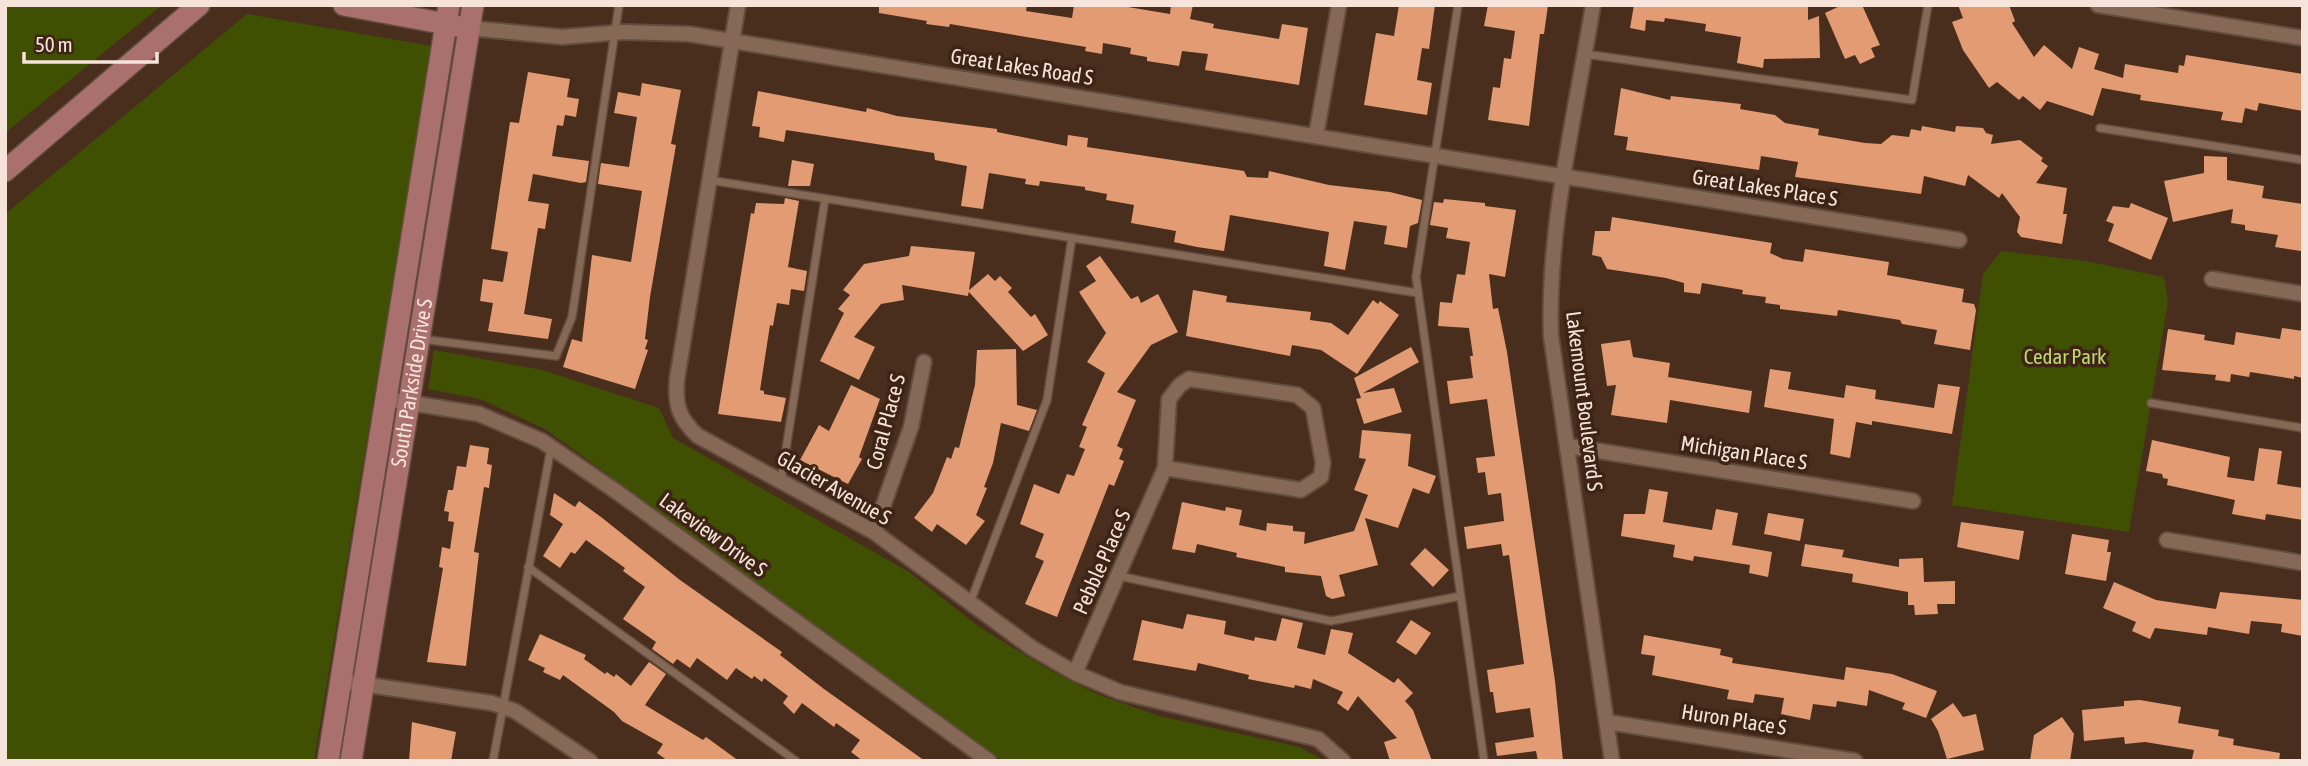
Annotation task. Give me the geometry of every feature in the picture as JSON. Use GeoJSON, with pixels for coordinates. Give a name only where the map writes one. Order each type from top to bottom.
{"type":"FeatureCollection","features":[{"type":"Feature","properties":{"kind":"main road"},"geometry":{"type":"LineString","coordinates":[[5,171],[199,5]]}},
{"type":"Feature","properties":{"kind":"main road"},"geometry":{"type":"LineString","coordinates":[[344,5],[378,12],[447,15],[469,28]]}},
{"type":"Feature","properties":{"kind":"main road"},"geometry":{"type":"LineString","coordinates":[[378,12],[401,5]]}},
{"type":"Feature","properties":{"kind":"main road","name":"South Parkside Drive S"},"geometry":{"type":"LineString","coordinates":[[351,761],[473,5]]}},
{"type":"Feature","properties":{"kind":"main road","name":"South Parkside Drive S"},"geometry":{"type":"LineString","coordinates":[[328,761],[447,15]]}},
{"type":"Feature","properties":{"kind":"street","name":"Glacier Avenue S"},"geometry":{"type":"LineString","coordinates":[[738,5],[675,403],[683,423],[698,436],[874,532],[1032,648],[1076,673],[1120,692],[1318,739],[1343,761]]}},
{"type":"Feature","properties":{"kind":"street"},"geometry":{"type":"LineString","coordinates":[[1316,136],[1339,5]]}},
{"type":"Feature","properties":{"kind":"street","name":"Lakemount Boulevard S"},"geometry":{"type":"LineString","coordinates":[[1593,5],[1549,290],[1551,336],[1612,761]]}},
{"type":"Feature","properties":{"kind":"street"},"geometry":{"type":"LineString","coordinates":[[2098,5],[2303,38]]}},
{"type":"Feature","properties":{"kind":"street","name":"Great Lakes Road S"},"geometry":{"type":"LineString","coordinates":[[469,28],[562,37],[658,31],[732,41],[1565,178]]}},
{"type":"Feature","properties":{"kind":"street","name":"Great Lakes Place S"},"geometry":{"type":"LineString","coordinates":[[1565,178],[1959,240]]}},
{"type":"Feature","properties":{"kind":"street"},"geometry":{"type":"LineString","coordinates":[[2211,279],[2303,294]]}},
{"type":"Feature","properties":{"kind":"street","name":"Coral Place S"},"geometry":{"type":"LineString","coordinates":[[874,532],[911,427],[923,362]]}},
{"type":"Feature","properties":{"kind":"street","name":"Pebble Place S"},"geometry":{"type":"LineString","coordinates":[[1076,673],[1165,468],[1169,399],[1180,385],[1189,379],[1297,395],[1313,408],[1323,463],[1321,477],[1301,490],[1165,468]]}},
{"type":"Feature","properties":{"kind":"street","name":"Lakeview Drive S"},"geometry":{"type":"LineString","coordinates":[[386,399],[479,414],[504,422],[551,447],[989,761]]}},
{"type":"Feature","properties":{"kind":"street","name":"Michigan Place S"},"geometry":{"type":"LineString","coordinates":[[1568,446],[1913,501]]}},
{"type":"Feature","properties":{"kind":"street"},"geometry":{"type":"LineString","coordinates":[[2167,540],[2303,563]]}},
{"type":"Feature","properties":{"kind":"street"},"geometry":{"type":"LineString","coordinates":[[341,681],[501,706],[515,711],[590,761]]}},
{"type":"Feature","properties":{"kind":"street","name":"Huron Place S"},"geometry":{"type":"LineString","coordinates":[[1606,722],[1855,761]]}},
{"type":"Feature","properties":{"kind":"lane"},"geometry":{"type":"LineString","coordinates":[[420,338],[556,356],[572,317],[619,5]]}},
{"type":"Feature","properties":{"kind":"lane"},"geometry":{"type":"LineString","coordinates":[[1458,5],[1416,277],[1484,761]]}},
{"type":"Feature","properties":{"kind":"lane"},"geometry":{"type":"LineString","coordinates":[[1585,54],[1912,100],[1928,5]]}},
{"type":"Feature","properties":{"kind":"lane"},"geometry":{"type":"LineString","coordinates":[[2100,128],[2303,160]]}},
{"type":"Feature","properties":{"kind":"lane"},"geometry":{"type":"LineString","coordinates":[[709,180],[1418,293]]}},
{"type":"Feature","properties":{"kind":"lane"},"geometry":{"type":"LineString","coordinates":[[781,482],[825,199]]}},
{"type":"Feature","properties":{"kind":"lane"},"geometry":{"type":"LineString","coordinates":[[970,603],[1047,400],[1072,238]]}},
{"type":"Feature","properties":{"kind":"lane"},"geometry":{"type":"LineString","coordinates":[[2151,403],[2303,428]]}},
{"type":"Feature","properties":{"kind":"lane"},"geometry":{"type":"LineString","coordinates":[[493,761],[501,706],[551,447]]}},
{"type":"Feature","properties":{"kind":"lane"},"geometry":{"type":"LineString","coordinates":[[528,567],[796,761]]}},
{"type":"Feature","properties":{"kind":"lane"},"geometry":{"type":"LineString","coordinates":[[1119,576],[1331,621],[1461,596]]}},
{"type":"Feature","properties":{"kind":"green space"},"geometry":{"type":"Polygon","coordinates":[[[5,5],[162,5],[5,133],[5,5]]]}},
{"type":"Feature","properties":{"kind":"green space"},"geometry":{"type":"Polygon","coordinates":[[[247,14],[432,46],[314,761],[5,761],[5,214],[247,14]]]}},
{"type":"Feature","properties":{"kind":"green space","name":"Cedar Park"},"geometry":{"type":"Polygon","coordinates":[[[2001,251],[2085,261],[2164,277],[2168,302],[2129,532],[1952,505],[1983,274],[2001,251]]]}},
{"type":"Feature","properties":{"kind":"green space"},"geometry":{"type":"Polygon","coordinates":[[[434,350],[542,370],[659,408],[673,438],[909,572],[979,627],[1053,672],[1099,695],[1159,716],[1299,747],[1325,761],[1003,761],[545,429],[480,399],[428,389],[434,350]]]}},
{"type":"Feature","properties":{"kind":"building"},"geometry":{"type":"Polygon","coordinates":[[[879,5],[1027,5],[1026,11],[1072,18],[1074,5],[1116,5],[1170,14],[1171,5],[1193,5],[1190,19],[1214,24],[1213,28],[1279,39],[1282,24],[1308,28],[1299,85],[1205,70],[1208,54],[1182,51],[1179,66],[1147,61],[1147,57],[1130,54],[1131,48],[1103,43],[1102,54],[1085,51],[1086,47],[950,24],[949,27],[926,24],[927,21],[879,13],[879,5]]]}},
{"type":"Feature","properties":{"kind":"building"},"geometry":{"type":"Polygon","coordinates":[[[1399,5],[1435,5],[1429,49],[1422,48],[1417,80],[1432,83],[1427,115],[1364,105],[1376,33],[1394,36],[1399,5]]]}},
{"type":"Feature","properties":{"kind":"building"},"geometry":{"type":"Polygon","coordinates":[[[1488,5],[1548,5],[1544,34],[1540,34],[1529,126],[1488,120],[1493,87],[1500,88],[1504,58],[1511,59],[1515,31],[1484,26],[1488,5]]]}},
{"type":"Feature","properties":{"kind":"building"},"geometry":{"type":"Polygon","coordinates":[[[1634,5],[1808,6],[1808,20],[1819,16],[1820,58],[1764,59],[1763,68],[1737,63],[1741,37],[1705,31],[1706,24],[1665,18],[1664,22],[1646,20],[1645,31],[1630,28],[1634,5]]]}},
{"type":"Feature","properties":{"kind":"building"},"geometry":{"type":"Polygon","coordinates":[[[1842,5],[1862,5],[1880,45],[1871,48],[1875,57],[1860,64],[1855,55],[1845,59],[1825,13],[1842,5]]]}},
{"type":"Feature","properties":{"kind":"building"},"geometry":{"type":"Polygon","coordinates":[[[1958,5],[2009,5],[2015,21],[2012,23],[2034,57],[2044,45],[2072,69],[2079,47],[2099,54],[2094,69],[2123,78],[2125,64],[2178,73],[2179,65],[2184,66],[2186,55],[2303,74],[2303,111],[2259,103],[2257,111],[2245,108],[2242,123],[2221,120],[2223,112],[2140,100],[2141,95],[2102,88],[2093,116],[2047,101],[2040,110],[2023,96],[2019,100],[1997,82],[1989,88],[1963,50],[1952,22],[1963,18],[1958,5]]]}},
{"type":"Feature","properties":{"kind":"building"},"geometry":{"type":"Polygon","coordinates":[[[528,72],[570,79],[567,97],[579,99],[576,117],[565,115],[563,126],[557,125],[552,156],[589,161],[586,182],[533,174],[528,201],[549,204],[545,229],[538,228],[524,314],[552,319],[548,339],[488,331],[493,303],[480,301],[483,279],[503,282],[508,252],[491,249],[510,122],[519,123],[528,72]]]}},
{"type":"Feature","properties":{"kind":"building"},"geometry":{"type":"Polygon","coordinates":[[[642,83],[681,90],[671,144],[676,145],[650,297],[645,339],[648,340],[645,349],[648,350],[635,389],[563,367],[572,339],[582,342],[592,255],[631,262],[642,191],[598,184],[601,163],[629,167],[637,117],[614,113],[618,92],[640,96],[642,83]]]}},
{"type":"Feature","properties":{"kind":"building"},"geometry":{"type":"Polygon","coordinates":[[[1621,88],[1670,100],[1671,96],[1741,104],[1740,109],[1775,115],[1785,123],[1819,129],[1818,135],[1865,143],[1881,144],[1892,135],[1909,137],[1911,129],[1921,131],[1922,126],[1955,132],[1956,126],[1983,128],[1986,133],[1993,135],[1991,144],[2020,140],[2043,158],[2041,161],[2048,166],[2036,183],[2067,188],[2063,214],[2067,214],[2062,244],[2021,237],[2017,232],[2020,217],[2002,193],[1999,198],[1968,175],[1965,186],[1924,176],[1921,194],[1795,177],[1798,162],[1761,156],[1759,170],[1626,150],[1628,137],[1614,135],[1621,88]]]}},
{"type":"Feature","properties":{"kind":"building"},"geometry":{"type":"Polygon","coordinates":[[[758,91],[866,112],[867,108],[897,116],[997,129],[997,132],[1067,146],[1068,135],[1088,138],[1087,147],[1244,171],[1247,177],[1268,178],[1269,171],[1329,185],[1390,192],[1422,200],[1418,223],[1410,226],[1407,248],[1384,244],[1387,226],[1354,221],[1345,270],[1324,266],[1329,232],[1230,215],[1224,251],[1197,247],[1174,242],[1176,231],[1131,223],[1134,205],[1106,200],[1107,194],[1085,190],[1085,187],[1040,181],[1039,186],[1025,184],[1026,179],[989,173],[983,209],[961,206],[967,166],[935,160],[934,153],[786,130],[784,142],[759,137],[760,127],[752,126],[758,91]]]}},
{"type":"Feature","properties":{"kind":"building"},"geometry":{"type":"Polygon","coordinates":[[[2204,156],[2227,157],[2227,180],[2264,186],[2262,198],[2303,204],[2301,251],[2275,247],[2278,235],[2245,230],[2245,225],[2231,223],[2233,209],[2173,222],[2164,181],[2204,173],[2204,156]]]}},
{"type":"Feature","properties":{"kind":"building"},"geometry":{"type":"Polygon","coordinates":[[[792,160],[814,164],[810,186],[788,186],[792,160]]]}},
{"type":"Feature","properties":{"kind":"building"},"geometry":{"type":"Polygon","coordinates":[[[785,198],[799,201],[788,267],[807,271],[804,291],[791,289],[789,305],[777,303],[773,326],[770,325],[760,390],[764,391],[764,394],[786,398],[781,422],[718,414],[751,213],[754,214],[756,203],[784,204],[785,198]]]}},
{"type":"Feature","properties":{"kind":"building"},"geometry":{"type":"Polygon","coordinates":[[[1444,199],[1485,203],[1485,206],[1516,210],[1505,277],[1489,274],[1493,309],[1498,308],[1507,352],[1555,681],[1563,761],[1538,761],[1536,751],[1497,756],[1495,743],[1534,737],[1530,708],[1496,713],[1493,692],[1490,692],[1487,670],[1524,664],[1509,555],[1503,556],[1501,544],[1467,549],[1464,527],[1504,521],[1501,493],[1488,495],[1485,472],[1478,473],[1476,458],[1495,456],[1487,399],[1450,404],[1447,381],[1473,378],[1470,356],[1473,356],[1469,328],[1438,326],[1440,302],[1452,303],[1457,274],[1465,275],[1470,242],[1446,238],[1448,228],[1430,225],[1434,202],[1443,203],[1444,199]]]}},
{"type":"Feature","properties":{"kind":"building"},"geometry":{"type":"Polygon","coordinates":[[[2131,203],[2168,218],[2151,260],[2108,241],[2114,224],[2106,221],[2113,206],[2129,208],[2131,203]]]}},
{"type":"Feature","properties":{"kind":"building"},"geometry":{"type":"Polygon","coordinates":[[[1612,217],[1772,243],[1770,253],[1783,259],[1803,262],[1805,249],[1889,262],[1887,275],[1964,289],[1962,302],[1974,304],[1976,310],[1970,350],[1934,344],[1937,330],[1902,324],[1900,320],[1838,310],[1837,316],[1780,309],[1780,305],[1765,303],[1766,297],[1742,294],[1743,290],[1702,283],[1700,294],[1684,292],[1684,283],[1607,269],[1601,257],[1592,255],[1595,231],[1610,231],[1612,217]]]}},
{"type":"Feature","properties":{"kind":"building"},"geometry":{"type":"Polygon","coordinates":[[[911,246],[975,252],[968,296],[902,285],[904,300],[881,304],[854,337],[875,347],[859,380],[820,361],[844,313],[838,309],[850,295],[843,290],[864,264],[909,256],[911,246]]]}},
{"type":"Feature","properties":{"kind":"building"},"geometry":{"type":"Polygon","coordinates":[[[1100,256],[1131,299],[1138,296],[1141,303],[1158,294],[1178,332],[1151,345],[1117,392],[1136,400],[1117,446],[1123,449],[1119,459],[1124,461],[1114,486],[1109,484],[1057,617],[1025,604],[1044,561],[1035,557],[1044,534],[1020,524],[1034,484],[1059,494],[1067,474],[1074,476],[1085,449],[1079,447],[1087,427],[1082,425],[1105,373],[1087,362],[1106,333],[1079,292],[1096,281],[1086,266],[1100,256]]]}},
{"type":"Feature","properties":{"kind":"building"},"geometry":{"type":"Polygon","coordinates":[[[988,274],[995,281],[1000,276],[1012,288],[1008,292],[1031,317],[1035,314],[1048,335],[1023,351],[968,291],[988,274]]]}},
{"type":"Feature","properties":{"kind":"building"},"geometry":{"type":"Polygon","coordinates":[[[1193,290],[1227,296],[1226,302],[1311,312],[1310,320],[1331,323],[1348,335],[1373,300],[1378,304],[1380,301],[1399,315],[1357,374],[1321,350],[1292,345],[1290,356],[1186,336],[1193,290]]]}},
{"type":"Feature","properties":{"kind":"building"},"geometry":{"type":"Polygon","coordinates":[[[2282,328],[2303,331],[2303,378],[2250,372],[2249,377],[2231,374],[2230,382],[2215,380],[2216,375],[2162,370],[2168,329],[2205,335],[2204,340],[2234,345],[2236,332],[2280,339],[2282,328]]]}},
{"type":"Feature","properties":{"kind":"building"},"geometry":{"type":"Polygon","coordinates":[[[1630,340],[1633,357],[1670,363],[1668,377],[1752,391],[1749,413],[1670,400],[1667,423],[1611,415],[1616,385],[1607,386],[1601,344],[1630,340]]]}},
{"type":"Feature","properties":{"kind":"building"},"geometry":{"type":"Polygon","coordinates":[[[1411,347],[1419,362],[1363,393],[1394,388],[1402,412],[1364,424],[1356,399],[1361,398],[1354,378],[1411,347]]]}},
{"type":"Feature","properties":{"kind":"building"},"geometry":{"type":"Polygon","coordinates":[[[1016,349],[1017,405],[1037,410],[1029,431],[1001,423],[993,463],[984,487],[987,488],[976,515],[985,521],[966,545],[937,524],[932,532],[914,518],[933,493],[947,457],[951,459],[955,447],[959,448],[975,385],[977,350],[1016,349]]]}},
{"type":"Feature","properties":{"kind":"building"},"geometry":{"type":"Polygon","coordinates":[[[1770,369],[1791,372],[1788,389],[1844,398],[1846,385],[1876,390],[1875,399],[1934,408],[1938,384],[1960,387],[1952,434],[1872,421],[1872,425],[1856,422],[1850,458],[1830,454],[1834,419],[1764,407],[1770,369]]]}},
{"type":"Feature","properties":{"kind":"building"},"geometry":{"type":"Polygon","coordinates":[[[851,385],[880,399],[859,457],[862,459],[848,484],[800,460],[819,425],[829,431],[851,385]]]}},
{"type":"Feature","properties":{"kind":"building"},"geometry":{"type":"Polygon","coordinates":[[[1362,430],[1411,434],[1408,466],[1436,476],[1429,494],[1413,488],[1398,528],[1365,518],[1378,565],[1339,575],[1345,596],[1332,599],[1326,596],[1321,576],[1285,572],[1285,567],[1236,557],[1237,553],[1197,544],[1195,553],[1172,549],[1182,502],[1225,511],[1226,507],[1242,510],[1239,525],[1266,531],[1267,523],[1293,526],[1293,531],[1305,532],[1304,544],[1354,531],[1368,495],[1354,490],[1366,459],[1359,458],[1362,430]]]}},
{"type":"Feature","properties":{"kind":"building"},"geometry":{"type":"Polygon","coordinates":[[[2152,440],[2230,457],[2227,477],[2254,481],[2259,448],[2282,451],[2277,484],[2303,488],[2303,520],[2266,514],[2265,520],[2232,514],[2235,500],[2167,485],[2168,479],[2163,478],[2162,474],[2146,471],[2152,440]]]}},
{"type":"Feature","properties":{"kind":"building"},"geometry":{"type":"Polygon","coordinates":[[[470,445],[489,448],[487,464],[492,465],[489,488],[484,487],[474,552],[479,553],[466,666],[427,662],[443,568],[439,567],[442,547],[450,549],[454,522],[448,521],[449,512],[444,511],[448,490],[453,490],[457,466],[466,467],[470,445]]]}},
{"type":"Feature","properties":{"kind":"building"},"geometry":{"type":"Polygon","coordinates":[[[1649,489],[1668,492],[1663,522],[1712,530],[1716,509],[1738,513],[1732,545],[1772,552],[1768,577],[1749,573],[1750,565],[1694,556],[1693,561],[1673,557],[1675,545],[1621,536],[1624,514],[1645,514],[1649,489]]]}},
{"type":"Feature","properties":{"kind":"building"},"geometry":{"type":"Polygon","coordinates":[[[554,493],[575,507],[579,501],[680,580],[782,652],[780,655],[824,689],[925,761],[863,761],[851,752],[860,740],[836,723],[834,727],[802,703],[794,714],[783,703],[788,696],[764,678],[762,682],[754,676],[752,679],[736,668],[727,680],[697,658],[690,668],[677,659],[673,664],[652,649],[656,642],[623,619],[645,587],[623,571],[625,568],[586,540],[575,554],[571,552],[560,568],[543,556],[563,524],[550,515],[554,493]]]}},
{"type":"Feature","properties":{"kind":"building"},"geometry":{"type":"Polygon","coordinates":[[[1768,513],[1804,519],[1800,541],[1764,534],[1768,513]]]}},
{"type":"Feature","properties":{"kind":"building"},"geometry":{"type":"Polygon","coordinates":[[[1961,522],[2024,531],[2019,560],[1957,547],[1961,522]]]}},
{"type":"Feature","properties":{"kind":"building"},"geometry":{"type":"Polygon","coordinates":[[[2072,534],[2109,540],[2107,552],[2111,552],[2106,581],[2065,574],[2072,534]]]}},
{"type":"Feature","properties":{"kind":"building"},"geometry":{"type":"Polygon","coordinates":[[[1805,544],[1844,550],[1842,557],[1899,567],[1899,559],[1923,558],[1924,582],[1955,581],[1955,604],[1937,604],[1938,614],[1915,615],[1914,605],[1908,605],[1908,592],[1852,582],[1853,574],[1801,566],[1805,544]]]}},
{"type":"Feature","properties":{"kind":"building"},"geometry":{"type":"Polygon","coordinates":[[[1425,548],[1449,570],[1433,587],[1410,564],[1425,548]]]}},
{"type":"Feature","properties":{"kind":"building"},"geometry":{"type":"Polygon","coordinates":[[[2114,582],[2156,600],[2216,609],[2220,592],[2303,600],[2303,636],[2281,632],[2282,624],[2251,621],[2249,634],[2208,627],[2207,635],[2155,628],[2150,639],[2132,631],[2136,622],[2103,608],[2114,582]]]}},
{"type":"Feature","properties":{"kind":"building"},"geometry":{"type":"Polygon","coordinates":[[[1187,614],[1226,621],[1224,634],[1254,641],[1255,637],[1276,641],[1282,618],[1303,623],[1297,648],[1325,655],[1331,629],[1353,633],[1348,653],[1394,683],[1398,678],[1413,693],[1405,701],[1413,710],[1432,761],[1390,761],[1384,742],[1397,738],[1358,696],[1348,711],[1337,703],[1343,692],[1313,679],[1311,689],[1295,685],[1294,688],[1248,679],[1249,675],[1198,663],[1196,671],[1133,660],[1142,620],[1183,629],[1187,614]]]}},
{"type":"Feature","properties":{"kind":"building"},"geometry":{"type":"Polygon","coordinates":[[[1411,620],[1431,633],[1416,655],[1396,642],[1411,620]]]}},
{"type":"Feature","properties":{"kind":"building"},"geometry":{"type":"Polygon","coordinates":[[[540,634],[586,655],[584,659],[605,674],[607,672],[614,677],[616,674],[631,686],[649,662],[666,674],[645,705],[703,740],[706,737],[739,761],[668,761],[657,753],[663,744],[622,721],[614,712],[563,675],[560,680],[543,672],[545,668],[528,660],[540,634]]]}},
{"type":"Feature","properties":{"kind":"building"},"geometry":{"type":"Polygon","coordinates":[[[1644,635],[1721,649],[1720,655],[1733,658],[1732,663],[1844,680],[1846,667],[1892,674],[1937,691],[1926,718],[1902,709],[1905,703],[1869,690],[1867,706],[1837,701],[1836,707],[1813,704],[1810,720],[1781,714],[1784,698],[1755,694],[1753,703],[1727,699],[1729,690],[1652,675],[1655,656],[1641,654],[1644,635]]]}},
{"type":"Feature","properties":{"kind":"building"},"geometry":{"type":"Polygon","coordinates":[[[2140,700],[2181,707],[2178,723],[2219,730],[2218,736],[2234,739],[2233,745],[2280,753],[2279,761],[2192,759],[2194,750],[2145,742],[2125,744],[2124,737],[2084,741],[2082,710],[2124,706],[2124,701],[2140,700]]]}},
{"type":"Feature","properties":{"kind":"building"},"geometry":{"type":"Polygon","coordinates":[[[1953,703],[1963,717],[1976,714],[1984,750],[1947,759],[1931,719],[1953,703]]]}},
{"type":"Feature","properties":{"kind":"building"},"geometry":{"type":"Polygon","coordinates":[[[2062,717],[2074,734],[2070,761],[2030,761],[2034,735],[2062,717]]]}},
{"type":"Feature","properties":{"kind":"building"},"geometry":{"type":"Polygon","coordinates":[[[412,722],[456,732],[451,761],[409,761],[412,722]]]}}]}
